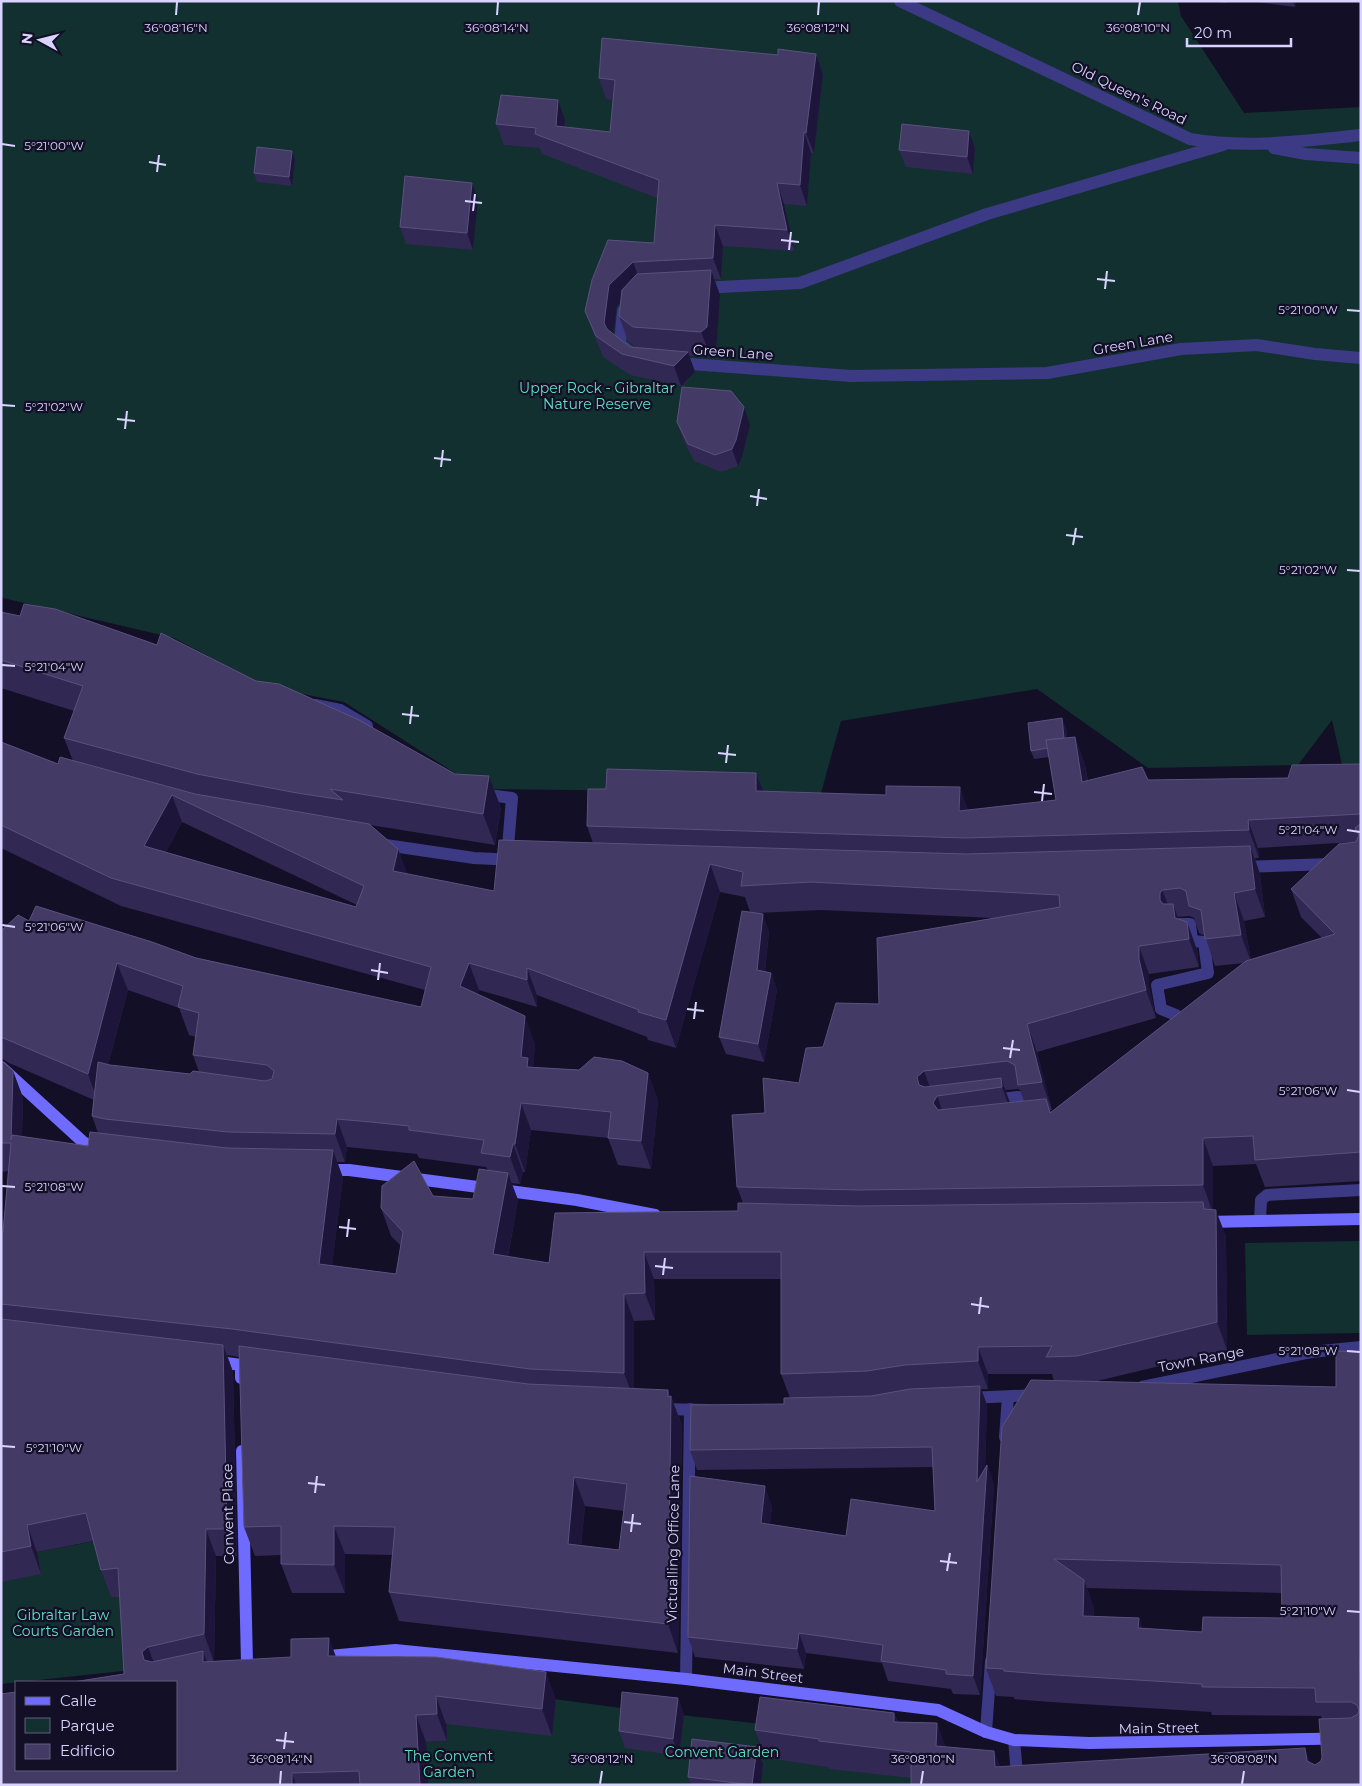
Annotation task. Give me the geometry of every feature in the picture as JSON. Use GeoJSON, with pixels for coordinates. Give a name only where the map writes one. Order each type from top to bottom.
{"type":"FeatureCollection","features":[{"type":"Feature","properties":{"kind":"street","name":"Old Queen's Road"},"geometry":{"type":"LineString","coordinates":[[900,1],[1190,139],[1223,145],[1260,145],[1361,135]]}},
{"type":"Feature","properties":{"kind":"street"},"geometry":{"type":"LineString","coordinates":[[686,290],[800,283],[987,214],[1223,145]]}},
{"type":"Feature","properties":{"kind":"street"},"geometry":{"type":"LineString","coordinates":[[1260,145],[1306,154],[1361,158]]}},
{"type":"Feature","properties":{"kind":"street"},"geometry":{"type":"LineString","coordinates":[[636,298],[623,311],[620,344],[639,360]]}},
{"type":"Feature","properties":{"kind":"street","name":"Green Lane"},"geometry":{"type":"LineString","coordinates":[[666,362],[850,376],[1047,373],[1181,349],[1257,345],[1315,354],[1361,358]]}},
{"type":"Feature","properties":{"kind":"street"},"geometry":{"type":"LineString","coordinates":[[305,702],[340,710],[381,735]]}},
{"type":"Feature","properties":{"kind":"street"},"geometry":{"type":"LineString","coordinates":[[366,842],[474,858],[531,854],[508,847],[512,798],[479,794],[470,789]]}},
{"type":"Feature","properties":{"kind":"street"},"geometry":{"type":"LineString","coordinates":[[1231,867],[1361,863]]}},
{"type":"Feature","properties":{"kind":"street"},"geometry":{"type":"LineString","coordinates":[[1176,924],[1190,924],[1192,941],[1204,942],[1208,973],[1157,985],[1161,1009],[1176,1015]]}},
{"type":"Feature","properties":{"kind":"street"},"geometry":{"type":"LineString","coordinates":[[1,1067],[82,1141],[94,1150],[114,1155]]}},
{"type":"Feature","properties":{"kind":"street"},"geometry":{"type":"LineString","coordinates":[[981,1102],[1018,1097],[1021,1122]]}},
{"type":"Feature","properties":{"kind":"street"},"geometry":{"type":"LineString","coordinates":[[312,1170],[349,1170],[441,1182],[577,1200],[669,1217]]}},
{"type":"Feature","properties":{"kind":"street"},"geometry":{"type":"LineString","coordinates":[[1260,1221],[1261,1200],[1268,1195],[1361,1190]]}},
{"type":"Feature","properties":{"kind":"street"},"geometry":{"type":"LineString","coordinates":[[1188,1223],[1361,1219]]}},
{"type":"Feature","properties":{"kind":"street","name":"Town Range"},"geometry":{"type":"LineString","coordinates":[[1129,1389],[1311,1352],[1361,1347]]}},
{"type":"Feature","properties":{"kind":"street"},"geometry":{"type":"LineString","coordinates":[[202,1360],[246,1365],[241,1394]]}},
{"type":"Feature","properties":{"kind":"street"},"geometry":{"type":"LineString","coordinates":[[955,1399],[1054,1394]]}},
{"type":"Feature","properties":{"kind":"street"},"geometry":{"type":"LineString","coordinates":[[1004,1446],[1008,1397]]}},
{"type":"Feature","properties":{"kind":"street"},"geometry":{"type":"LineString","coordinates":[[652,1409],[720,1410]]}},
{"type":"Feature","properties":{"kind":"street","name":"Victualling Office Lane"},"geometry":{"type":"LineString","coordinates":[[686,1679],[690,1410]]}},
{"type":"Feature","properties":{"kind":"street","name":"Convent Place"},"geometry":{"type":"LineString","coordinates":[[242,1434],[247,1664]]}},
{"type":"Feature","properties":{"kind":"street"},"geometry":{"type":"LineString","coordinates":[[986,1732],[992,1644]]}},
{"type":"Feature","properties":{"kind":"street","name":"Main Street"},"geometry":{"type":"LineString","coordinates":[[306,1658],[396,1650],[686,1679],[938,1710],[986,1732],[1014,1740],[1089,1743],[1322,1744],[1361,1738]]}},
{"type":"Feature","properties":{"kind":"street"},"geometry":{"type":"LineString","coordinates":[[1014,1740],[1018,1785]]}},
{"type":"Feature","properties":{"kind":"green space","name":"Upper Rock - Gibraltar Nature Reserve"},"geometry":{"type":"Polygon","coordinates":[[[1,1],[1178,1],[1181,16],[1244,113],[1361,107],[1361,767],[1343,769],[1332,720],[1298,765],[1148,768],[1037,689],[841,721],[821,793],[480,789],[344,702],[266,687],[174,638],[3,598],[1,595],[1,1]]]}},
{"type":"Feature","properties":{"kind":"green space"},"geometry":{"type":"Polygon","coordinates":[[[1361,1241],[1361,1333],[1247,1335],[1245,1243],[1361,1241]]]}},
{"type":"Feature","properties":{"kind":"green space","name":"Gibraltar Law Courts Garden"},"geometry":{"type":"Polygon","coordinates":[[[96,1541],[128,1596],[132,1670],[1,1684],[1,1581],[37,1552],[96,1541]]]}},
{"type":"Feature","properties":{"kind":"green space","name":"Convent Garden"},"geometry":{"type":"Polygon","coordinates":[[[444,1684],[628,1709],[914,1741],[911,1785],[428,1785],[426,1742],[447,1741],[444,1684]]]}},
{"type":"Feature","properties":{"kind":"building"},"geometry":{"type":"Polygon","coordinates":[[[602,38],[778,55],[778,49],[816,54],[806,133],[804,132],[800,185],[777,183],[787,230],[715,225],[713,258],[633,262],[609,285],[604,323],[607,329],[630,347],[688,352],[674,366],[622,354],[596,336],[585,311],[592,280],[608,240],[654,243],[659,180],[535,134],[536,128],[496,124],[501,95],[558,100],[556,126],[610,132],[615,80],[599,78],[602,38]]]}},
{"type":"Feature","properties":{"kind":"building"},"geometry":{"type":"Polygon","coordinates":[[[902,124],[969,131],[967,157],[899,150],[902,124]]]}},
{"type":"Feature","properties":{"kind":"building"},"geometry":{"type":"Polygon","coordinates":[[[257,147],[292,151],[289,177],[254,173],[257,147]]]}},
{"type":"Feature","properties":{"kind":"building"},"geometry":{"type":"Polygon","coordinates":[[[405,176],[472,183],[467,233],[400,227],[405,176]]]}},
{"type":"Feature","properties":{"kind":"building"},"geometry":{"type":"Polygon","coordinates":[[[711,270],[707,327],[701,332],[633,327],[619,316],[622,290],[637,274],[711,270]]]}},
{"type":"Feature","properties":{"kind":"building"},"geometry":{"type":"Polygon","coordinates":[[[682,387],[731,391],[744,407],[732,449],[715,455],[688,444],[677,422],[682,387]]]}},
{"type":"Feature","properties":{"kind":"building"},"geometry":{"type":"Polygon","coordinates":[[[24,604],[55,609],[157,645],[161,633],[256,681],[279,684],[359,720],[455,774],[489,776],[483,814],[330,789],[343,800],[297,793],[197,774],[64,738],[83,686],[1,660],[1,612],[20,616],[24,604]]]}},
{"type":"Feature","properties":{"kind":"building"},"geometry":{"type":"Polygon","coordinates":[[[1062,718],[1064,738],[1046,740],[1048,748],[1031,751],[1028,723],[1062,718]]]}},
{"type":"Feature","properties":{"kind":"building"},"geometry":{"type":"Polygon","coordinates":[[[1075,737],[1082,782],[1142,767],[1148,780],[1288,778],[1292,765],[1361,764],[1361,814],[1248,820],[1249,830],[966,838],[587,826],[588,789],[606,789],[607,769],[756,773],[756,791],[886,795],[886,786],[960,787],[959,811],[1056,800],[1046,740],[1075,737]]]}},
{"type":"Feature","properties":{"kind":"building"},"geometry":{"type":"Polygon","coordinates":[[[1,742],[58,764],[60,757],[195,794],[369,824],[398,849],[393,871],[494,891],[499,840],[966,854],[1250,846],[1255,889],[1234,893],[1241,935],[1205,939],[1201,910],[1189,906],[1186,891],[1180,888],[1162,890],[1160,900],[1163,904],[1173,904],[1175,918],[1187,922],[1189,939],[1139,946],[1139,959],[1146,990],[1027,1024],[1042,1082],[1018,1085],[1015,1065],[1007,1061],[924,1071],[917,1077],[919,1085],[925,1087],[1001,1078],[1002,1087],[937,1096],[933,1103],[938,1110],[1046,1099],[1050,1113],[1246,961],[1335,934],[1291,889],[1339,844],[1356,842],[1359,835],[1355,828],[1361,823],[1361,1152],[1255,1160],[1253,1136],[1203,1138],[1203,1185],[859,1190],[737,1187],[732,1115],[765,1113],[763,1078],[799,1083],[806,1048],[823,1047],[836,1003],[879,1004],[877,938],[1060,907],[1059,895],[811,882],[741,886],[743,872],[710,864],[666,1020],[638,1012],[639,1010],[527,968],[527,980],[469,963],[460,986],[525,1016],[521,1057],[528,1058],[527,1067],[579,1070],[594,1057],[622,1061],[648,1073],[641,1141],[608,1138],[611,1112],[521,1103],[515,1144],[513,1144],[510,1157],[481,1153],[484,1140],[409,1130],[409,1126],[371,1122],[337,1119],[335,1134],[228,1132],[92,1116],[98,1062],[190,1074],[193,1071],[265,1081],[272,1079],[274,1071],[267,1065],[193,1055],[199,1013],[178,1007],[183,986],[117,963],[88,1074],[1,1037],[1,931],[18,915],[29,921],[36,906],[152,942],[196,958],[421,1007],[431,967],[111,878],[1,825],[1,742]],[[172,795],[144,846],[356,907],[364,886],[172,795]]]}},
{"type":"Feature","properties":{"kind":"building"},"geometry":{"type":"Polygon","coordinates":[[[742,911],[763,914],[757,970],[771,973],[758,1044],[719,1037],[742,911]]]}},
{"type":"Feature","properties":{"kind":"building"},"geometry":{"type":"Polygon","coordinates":[[[1,1060],[13,1071],[11,1140],[12,1135],[88,1146],[90,1132],[227,1148],[333,1150],[319,1264],[396,1274],[403,1232],[381,1208],[382,1186],[414,1161],[433,1196],[473,1199],[479,1169],[508,1173],[493,1254],[549,1263],[555,1213],[738,1211],[738,1203],[859,1206],[1203,1202],[1204,1209],[1216,1210],[1217,1322],[1077,1356],[1046,1357],[1052,1346],[978,1347],[978,1361],[905,1365],[867,1371],[781,1374],[781,1252],[644,1252],[645,1293],[624,1294],[624,1373],[530,1369],[232,1329],[1,1304],[1,1232],[3,1232],[11,1143],[1,1143],[1,1060]]]}},
{"type":"Feature","properties":{"kind":"building"},"geometry":{"type":"Polygon","coordinates":[[[1,1319],[223,1345],[227,1529],[206,1529],[204,1634],[148,1647],[142,1652],[144,1660],[152,1662],[203,1651],[203,1662],[291,1657],[291,1639],[329,1638],[328,1656],[436,1657],[546,1672],[542,1709],[436,1696],[437,1714],[416,1715],[420,1785],[360,1785],[359,1771],[292,1773],[292,1785],[1,1785],[1,1694],[15,1692],[15,1771],[178,1771],[178,1681],[79,1681],[124,1674],[118,1568],[101,1570],[86,1513],[27,1525],[31,1546],[1,1552],[1,1319]]]}},
{"type":"Feature","properties":{"kind":"building"},"geometry":{"type":"Polygon","coordinates":[[[239,1346],[528,1384],[668,1390],[668,1397],[671,1396],[668,1624],[389,1592],[395,1527],[334,1526],[334,1565],[281,1564],[281,1526],[244,1527],[239,1346]],[[574,1477],[568,1544],[619,1550],[627,1484],[574,1477]]]}},
{"type":"Feature","properties":{"kind":"building"},"geometry":{"type":"Polygon","coordinates":[[[1336,1351],[1361,1352],[1361,1785],[911,1785],[911,1752],[819,1741],[819,1739],[755,1730],[760,1697],[894,1713],[894,1722],[937,1723],[936,1746],[994,1751],[995,1767],[1305,1748],[1307,1761],[1315,1765],[1321,1761],[1322,1757],[1319,1719],[1351,1718],[1358,1714],[1359,1710],[1357,1705],[1351,1702],[1316,1702],[1315,1688],[1202,1687],[1202,1684],[1040,1674],[986,1668],[1002,1427],[1031,1380],[1336,1387],[1336,1351]],[[1054,1559],[1084,1580],[1083,1616],[1139,1618],[1138,1628],[1202,1632],[1203,1617],[1282,1618],[1281,1565],[1054,1559]]]}},
{"type":"Feature","properties":{"kind":"building"},"geometry":{"type":"Polygon","coordinates":[[[980,1386],[977,1482],[987,1465],[973,1676],[946,1674],[946,1670],[881,1661],[883,1645],[799,1633],[797,1649],[688,1637],[690,1476],[765,1486],[761,1523],[846,1536],[851,1499],[935,1511],[932,1447],[690,1450],[691,1405],[784,1404],[784,1398],[871,1396],[910,1389],[980,1386]]]}},
{"type":"Feature","properties":{"kind":"building"},"geometry":{"type":"Polygon","coordinates":[[[622,1692],[678,1698],[673,1739],[619,1731],[622,1692]]]}},
{"type":"Feature","properties":{"kind":"building"},"geometry":{"type":"Polygon","coordinates":[[[692,1739],[757,1747],[752,1785],[688,1777],[692,1739]]]}},
{"type":"Feature","properties":{"kind":"park label","name":"The Convent Garden"},"geometry":{"type":"Point","coordinates":[449,1764]}}]}
